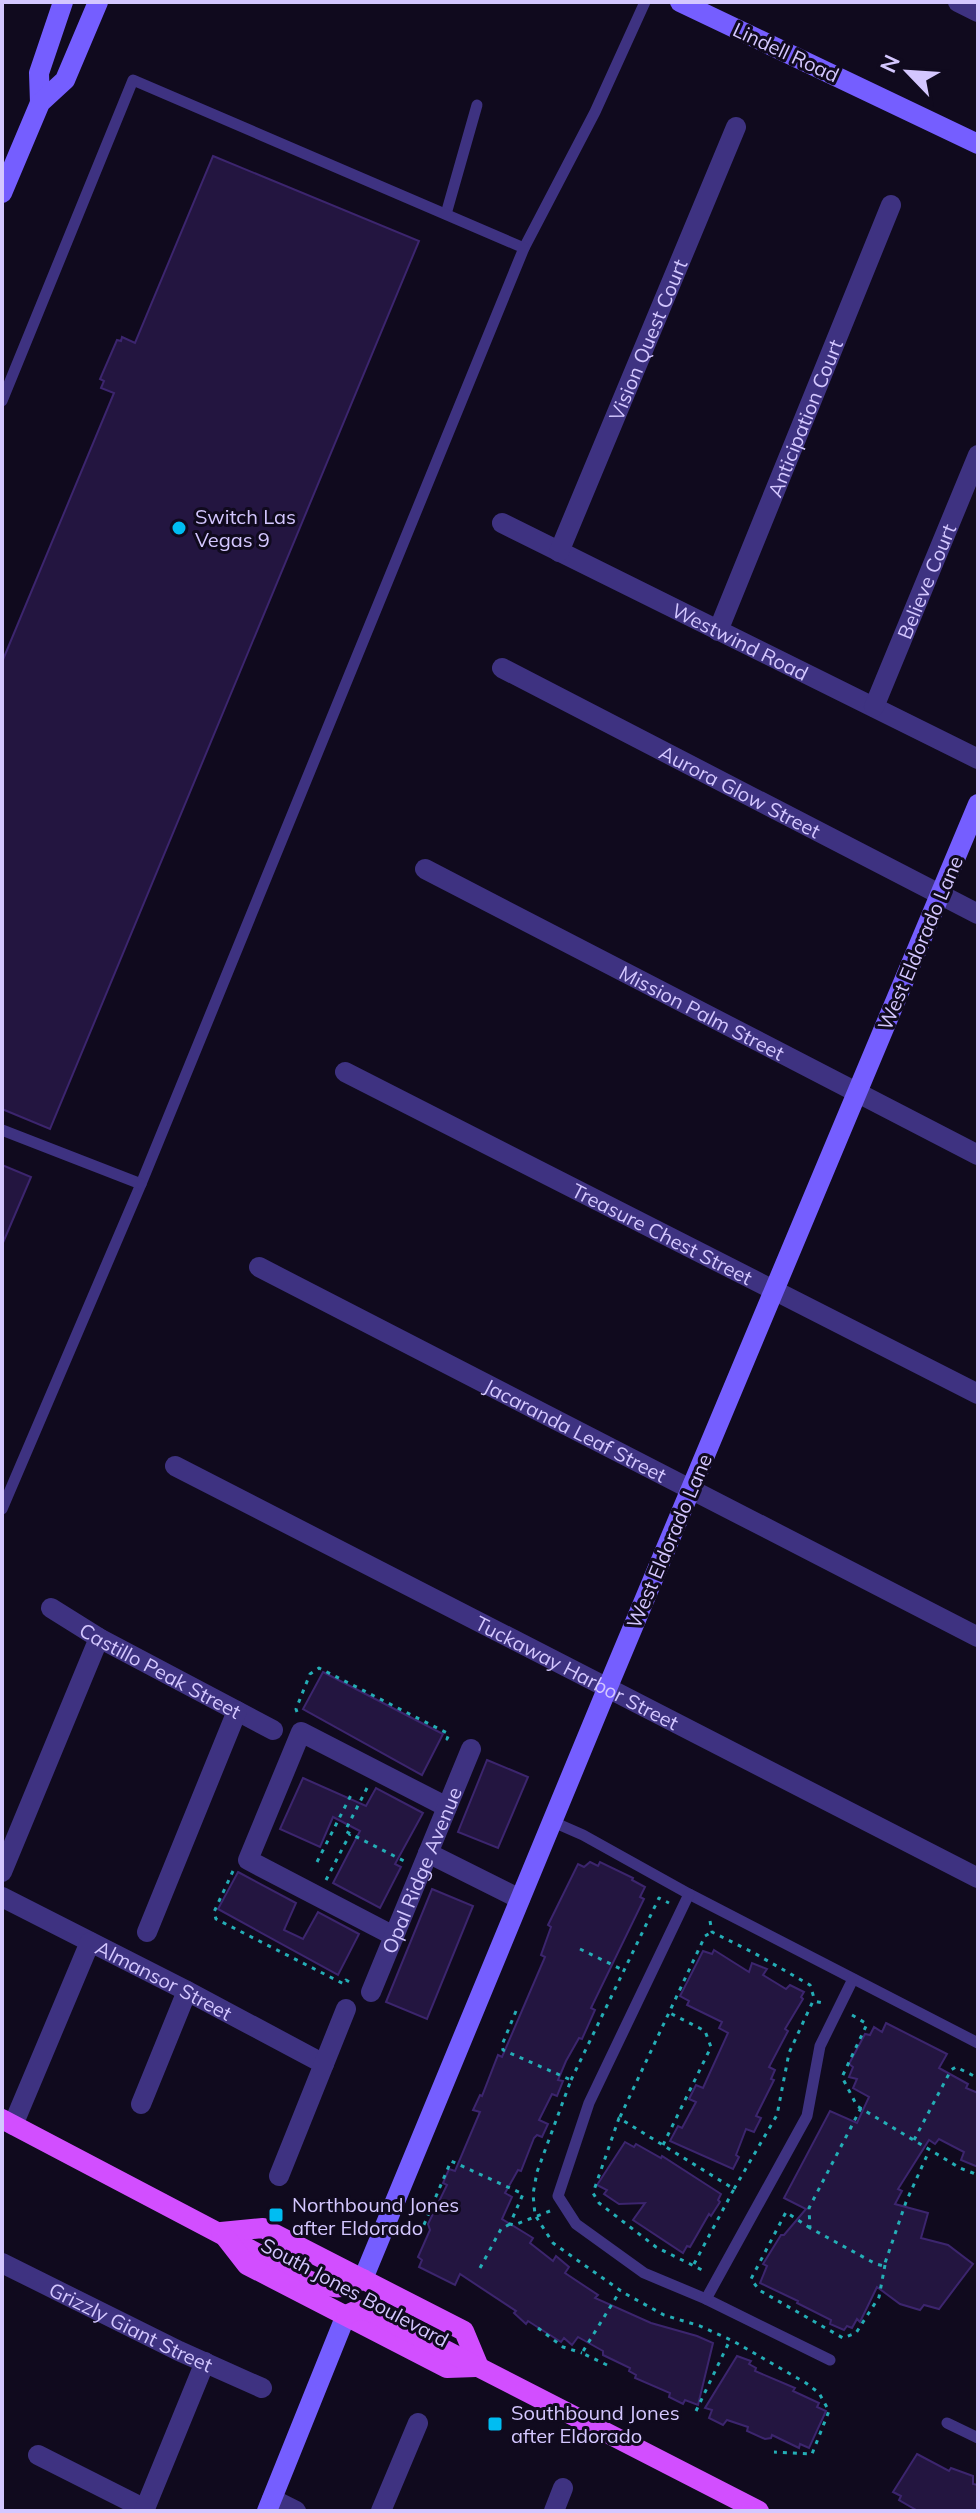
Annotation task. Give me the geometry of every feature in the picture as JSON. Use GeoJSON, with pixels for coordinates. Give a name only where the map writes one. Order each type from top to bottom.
{"type":"FeatureCollection","features":[{"type":"Feature","properties":{"kind":"main road","name":"South Jones Boulevard"},"geometry":{"type":"LineString","coordinates":[[8,2122],[221,2232],[247,2265],[447,2368],[479,2367],[759,2511]]}},
{"type":"Feature","properties":{"kind":"main road","name":"South Jones Boulevard"},"geometry":{"type":"LineString","coordinates":[[221,2232],[263,2228],[464,2331],[479,2367]]}},
{"type":"Feature","properties":{"kind":"street"},"geometry":{"type":"LineString","coordinates":[[40,103],[39,73],[63,2]]}},
{"type":"Feature","properties":{"kind":"street"},"geometry":{"type":"LineString","coordinates":[[2,193],[40,103],[65,80],[98,2]]}},
{"type":"Feature","properties":{"kind":"street","name":"Lindell Road"},"geometry":{"type":"LineString","coordinates":[[680,2],[978,144]]}},
{"type":"Feature","properties":{"kind":"street"},"geometry":{"type":"LineString","coordinates":[[958,2],[978,12]]}},
{"type":"Feature","properties":{"kind":"street","name":"Vision Quest Court"},"geometry":{"type":"LineString","coordinates":[[559,552],[736,127]]}},
{"type":"Feature","properties":{"kind":"street","name":"Anticipation Court"},"geometry":{"type":"LineString","coordinates":[[718,631],[891,205]]}},
{"type":"Feature","properties":{"kind":"street","name":"Believe Court"},"geometry":{"type":"LineString","coordinates":[[874,707],[978,455]]}},
{"type":"Feature","properties":{"kind":"street","name":"Westwind Road"},"geometry":{"type":"LineString","coordinates":[[502,523],[978,759]]}},
{"type":"Feature","properties":{"kind":"street","name":"Aurora Glow Street"},"geometry":{"type":"LineString","coordinates":[[502,668],[978,914]]}},
{"type":"Feature","properties":{"kind":"street","name":"West Eldorado Lane"},"geometry":{"type":"LineString","coordinates":[[363,2279],[551,1821],[978,804]]}},
{"type":"Feature","properties":{"kind":"street","name":"Mission Palm Street"},"geometry":{"type":"LineString","coordinates":[[425,869],[978,1155]]}},
{"type":"Feature","properties":{"kind":"street","name":"Treasure Chest Street"},"geometry":{"type":"LineString","coordinates":[[345,1072],[978,1394]]}},
{"type":"Feature","properties":{"kind":"street","name":"Jacaranda Leaf Street"},"geometry":{"type":"LineString","coordinates":[[259,1267],[978,1637]]}},
{"type":"Feature","properties":{"kind":"street","name":"Tuckaway Harbor Street"},"geometry":{"type":"LineString","coordinates":[[175,1466],[978,1878]]}},
{"type":"Feature","properties":{"kind":"street","name":"Castillo Peak Street"},"geometry":{"type":"LineString","coordinates":[[51,1608],[99,1638],[273,1730]]}},
{"type":"Feature","properties":{"kind":"street"},"geometry":{"type":"LineString","coordinates":[[2,1872],[99,1638]]}},
{"type":"Feature","properties":{"kind":"street"},"geometry":{"type":"LineString","coordinates":[[147,1932],[237,1711]]}},
{"type":"Feature","properties":{"kind":"street"},"geometry":{"type":"LineString","coordinates":[[394,1936],[248,1860],[301,1732],[447,1807]]}},
{"type":"Feature","properties":{"kind":"street","name":"Opal Ridge Avenue"},"geometry":{"type":"LineString","coordinates":[[371,1992],[471,1749]]}},
{"type":"Feature","properties":{"kind":"street"},"geometry":{"type":"LineString","coordinates":[[428,1853],[520,1899]]}},
{"type":"Feature","properties":{"kind":"street","name":"Almansor Street"},"geometry":{"type":"LineString","coordinates":[[2,1897],[324,2064]]}},
{"type":"Feature","properties":{"kind":"street"},"geometry":{"type":"LineString","coordinates":[[8,2122],[90,1942]]}},
{"type":"Feature","properties":{"kind":"street"},"geometry":{"type":"LineString","coordinates":[[141,2104],[187,1991]]}},
{"type":"Feature","properties":{"kind":"street"},"geometry":{"type":"LineString","coordinates":[[279,2176],[346,2009]]}},
{"type":"Feature","properties":{"kind":"street","name":"Grizzly Giant Street"},"geometry":{"type":"LineString","coordinates":[[5,2272],[262,2388]]}},
{"type":"Feature","properties":{"kind":"street"},"geometry":{"type":"LineString","coordinates":[[296,2511],[269,2505],[346,2315]]}},
{"type":"Feature","properties":{"kind":"street"},"geometry":{"type":"LineString","coordinates":[[38,2455],[145,2510],[205,2362]]}},
{"type":"Feature","properties":{"kind":"street"},"geometry":{"type":"LineString","coordinates":[[381,2511],[418,2423]]}},
{"type":"Feature","properties":{"kind":"street"},"geometry":{"type":"LineString","coordinates":[[554,2511],[563,2488]]}},
{"type":"Feature","properties":{"kind":"lane"},"geometry":{"type":"LineString","coordinates":[[2,1509],[141,1184],[524,248],[595,112],[645,2]]}},
{"type":"Feature","properties":{"kind":"lane"},"geometry":{"type":"LineString","coordinates":[[2,401],[133,80],[524,248]]}},
{"type":"Feature","properties":{"kind":"lane"},"geometry":{"type":"LineString","coordinates":[[446,214],[477,105]]}},
{"type":"Feature","properties":{"kind":"lane"},"geometry":{"type":"LineString","coordinates":[[2,1130],[141,1184]]}},
{"type":"Feature","properties":{"kind":"lane"},"geometry":{"type":"LineString","coordinates":[[551,1821],[583,1835],[686,1900],[853,1979],[978,2043]]}},
{"type":"Feature","properties":{"kind":"lane"},"geometry":{"type":"LineString","coordinates":[[686,1900],[589,2103],[558,2196],[576,2224],[644,2273],[706,2299],[830,2360]]}},
{"type":"Feature","properties":{"kind":"lane"},"geometry":{"type":"LineString","coordinates":[[706,2299],[807,2116],[820,2046],[853,1979]]}},
{"type":"Feature","properties":{"kind":"lane"},"geometry":{"type":"LineString","coordinates":[[947,2423],[978,2438]]}},
{"type":"Feature","properties":{"kind":"path"},"geometry":{"type":"LineString","coordinates":[[301,1732],[296,1709],[310,1674],[319,1668],[449,1734],[447,1739],[471,1749]]}},
{"type":"Feature","properties":{"kind":"path"},"geometry":{"type":"LineString","coordinates":[[376,1770],[345,1831],[407,1863]]}},
{"type":"Feature","properties":{"kind":"path"},"geometry":{"type":"LineString","coordinates":[[317,1862],[352,1793]]}},
{"type":"Feature","properties":{"kind":"path"},"geometry":{"type":"LineString","coordinates":[[318,1896],[350,1834]]}},
{"type":"Feature","properties":{"kind":"path"},"geometry":{"type":"LineString","coordinates":[[248,1860],[235,1867],[214,1912],[216,1919],[344,1984],[346,1980],[371,1992]]}},
{"type":"Feature","properties":{"kind":"path"},"geometry":{"type":"LineString","coordinates":[[694,2264],[777,2115],[789,2053],[815,2001],[810,1985],[712,1932],[705,1912],[686,1900],[671,1904],[659,1898],[571,2080],[537,2172],[533,2194],[535,2215],[553,2243],[620,2291],[664,2315],[700,2326],[730,2340],[819,2393],[829,2411],[812,2454],[774,2452]]}},
{"type":"Feature","properties":{"kind":"path"},"geometry":{"type":"LineString","coordinates":[[712,1932],[705,1936],[619,2118],[593,2193],[599,2203],[656,2247],[694,2264],[717,2280]]}},
{"type":"Feature","properties":{"kind":"path"},"geometry":{"type":"LineString","coordinates":[[580,1949],[624,1971]]}},
{"type":"Feature","properties":{"kind":"path"},"geometry":{"type":"LineString","coordinates":[[815,2001],[839,2008],[867,2024],[842,2077],[844,2085],[861,2108],[960,2168],[978,2175]]}},
{"type":"Feature","properties":{"kind":"path"},"geometry":{"type":"LineString","coordinates":[[516,2011],[502,2045],[503,2050],[571,2080]]}},
{"type":"Feature","properties":{"kind":"path"},"geometry":{"type":"LineString","coordinates":[[663,2145],[711,2047],[705,2031],[668,2012]]}},
{"type":"Feature","properties":{"kind":"path"},"geometry":{"type":"LineString","coordinates":[[914,2140],[951,2070],[956,2067],[978,2078]]}},
{"type":"Feature","properties":{"kind":"path"},"geometry":{"type":"LineString","coordinates":[[810,2228],[809,2208],[861,2108]]}},
{"type":"Feature","properties":{"kind":"path"},"geometry":{"type":"LineString","coordinates":[[619,2118],[734,2189]]}},
{"type":"Feature","properties":{"kind":"path"},"geometry":{"type":"LineString","coordinates":[[885,2265],[876,2264],[786,2212],[751,2279],[759,2290],[843,2338],[856,2333],[879,2297],[885,2265],[906,2202],[930,2150]]}},
{"type":"Feature","properties":{"kind":"path"},"geometry":{"type":"LineString","coordinates":[[420,2234],[451,2161],[523,2194],[510,2224]]}},
{"type":"Feature","properties":{"kind":"path"},"geometry":{"type":"LineString","coordinates":[[480,2268],[501,2229],[564,2205]]}},
{"type":"Feature","properties":{"kind":"path"},"geometry":{"type":"LineString","coordinates":[[582,2353],[620,2291]]}},
{"type":"Feature","properties":{"kind":"path"},"geometry":{"type":"LineString","coordinates":[[538,2328],[563,2347],[607,2365]]}},
{"type":"Feature","properties":{"kind":"path"},"geometry":{"type":"LineString","coordinates":[[696,2411],[730,2340]]}},
{"type":"Feature","properties":{"kind":"building","name":"Switch Las Vegas 9"},"geometry":{"type":"Polygon","coordinates":[[[213,156],[419,241],[50,1129],[2,1109],[2,662],[114,393],[101,388],[104,381],[100,379],[117,340],[121,341],[122,337],[135,343],[213,156]]]}},
{"type":"Feature","properties":{"kind":"building"},"geometry":{"type":"Polygon","coordinates":[[[2,1165],[31,1177],[2,1245],[2,1165]]]}},
{"type":"Feature","properties":{"kind":"building"},"geometry":{"type":"Polygon","coordinates":[[[323,1672],[443,1734],[422,1775],[303,1709],[323,1672]]]}},
{"type":"Feature","properties":{"kind":"building"},"geometry":{"type":"Polygon","coordinates":[[[487,1760],[528,1777],[498,1848],[458,1832],[487,1760]]]}},
{"type":"Feature","properties":{"kind":"building"},"geometry":{"type":"Polygon","coordinates":[[[303,1778],[366,1806],[376,1788],[423,1813],[395,1864],[401,1867],[380,1908],[333,1883],[360,1831],[333,1817],[320,1847],[280,1829],[303,1778]]]}},
{"type":"Feature","properties":{"kind":"building"},"geometry":{"type":"Polygon","coordinates":[[[590,1862],[598,1866],[600,1862],[633,1878],[645,1887],[640,1897],[644,1899],[591,2008],[595,2010],[582,2039],[579,2038],[566,2061],[558,2080],[563,2081],[557,2096],[552,2094],[539,2120],[548,2124],[542,2137],[537,2135],[534,2138],[521,2171],[518,2170],[505,2193],[512,2197],[502,2219],[533,2238],[530,2243],[553,2261],[556,2256],[569,2267],[565,2273],[598,2295],[595,2298],[651,2323],[713,2343],[698,2405],[685,2400],[683,2404],[669,2397],[670,2393],[635,2378],[630,2368],[603,2355],[603,2351],[578,2337],[572,2345],[564,2338],[561,2342],[528,2321],[526,2324],[514,2313],[516,2311],[460,2274],[455,2285],[419,2267],[422,2260],[418,2257],[430,2230],[428,2224],[447,2185],[443,2183],[449,2169],[455,2171],[480,2112],[473,2110],[482,2096],[498,2055],[502,2057],[545,1957],[541,1955],[551,1927],[548,1925],[578,1864],[584,1867],[590,1862]]]}},
{"type":"Feature","properties":{"kind":"building"},"geometry":{"type":"Polygon","coordinates":[[[238,1872],[296,1903],[284,1930],[303,1939],[318,1912],[359,1934],[338,1975],[218,1909],[238,1872]]]}},
{"type":"Feature","properties":{"kind":"building"},"geometry":{"type":"Polygon","coordinates":[[[432,1889],[473,1906],[427,2019],[386,2002],[432,1889]]]}},
{"type":"Feature","properties":{"kind":"building"},"geometry":{"type":"Polygon","coordinates":[[[714,1950],[749,1972],[752,1963],[767,1969],[763,1975],[786,1989],[790,1985],[804,1992],[769,2067],[775,2070],[771,2079],[774,2080],[756,2116],[761,2118],[754,2132],[746,2129],[733,2169],[670,2141],[678,2126],[682,2128],[696,2102],[689,2099],[696,2085],[703,2088],[728,2033],[719,2028],[722,2022],[687,2005],[689,2001],[680,1996],[703,1951],[712,1954],[714,1950]]]}},
{"type":"Feature","properties":{"kind":"building"},"geometry":{"type":"Polygon","coordinates":[[[886,2023],[947,2054],[939,2068],[978,2093],[978,2167],[961,2160],[964,2152],[939,2139],[935,2144],[929,2140],[898,2189],[902,2191],[895,2204],[928,2213],[921,2238],[948,2245],[973,2264],[939,2309],[924,2305],[920,2310],[900,2304],[877,2287],[860,2322],[857,2319],[852,2328],[847,2326],[844,2330],[798,2301],[760,2283],[767,2266],[763,2264],[781,2235],[806,2209],[784,2198],[830,2111],[857,2123],[869,2097],[853,2088],[857,2079],[849,2077],[853,2067],[849,2064],[865,2034],[870,2035],[874,2027],[882,2032],[886,2023]]]}},
{"type":"Feature","properties":{"kind":"building"},"geometry":{"type":"Polygon","coordinates":[[[625,2142],[662,2156],[721,2194],[720,2202],[711,2216],[709,2214],[690,2247],[687,2246],[683,2253],[633,2220],[645,2203],[619,2204],[604,2194],[607,2190],[597,2185],[625,2142]]]}},
{"type":"Feature","properties":{"kind":"building"},"geometry":{"type":"Polygon","coordinates":[[[737,2356],[751,2361],[749,2364],[756,2368],[755,2371],[795,2388],[793,2391],[819,2403],[817,2407],[826,2411],[809,2448],[800,2444],[799,2448],[772,2435],[765,2439],[747,2431],[748,2427],[727,2420],[723,2425],[709,2418],[712,2410],[705,2408],[737,2356]]]}},
{"type":"Feature","properties":{"kind":"building"},"geometry":{"type":"Polygon","coordinates":[[[917,2454],[949,2471],[951,2468],[973,2476],[973,2484],[978,2485],[978,2511],[918,2511],[899,2500],[901,2496],[893,2492],[917,2454]]]}},
{"type":"Feature","properties":{"kind":"place","name":"Switch Las Vegas 9"},"geometry":{"type":"Point","coordinates":[179,528]}},
{"type":"Feature","properties":{"kind":"place","name":"Northbound Jones after Eldorado"},"geometry":{"type":"Point","coordinates":[276,2215]}},
{"type":"Feature","properties":{"kind":"place","name":"Southbound Jones after Eldorado"},"geometry":{"type":"Point","coordinates":[495,2424]}}]}
